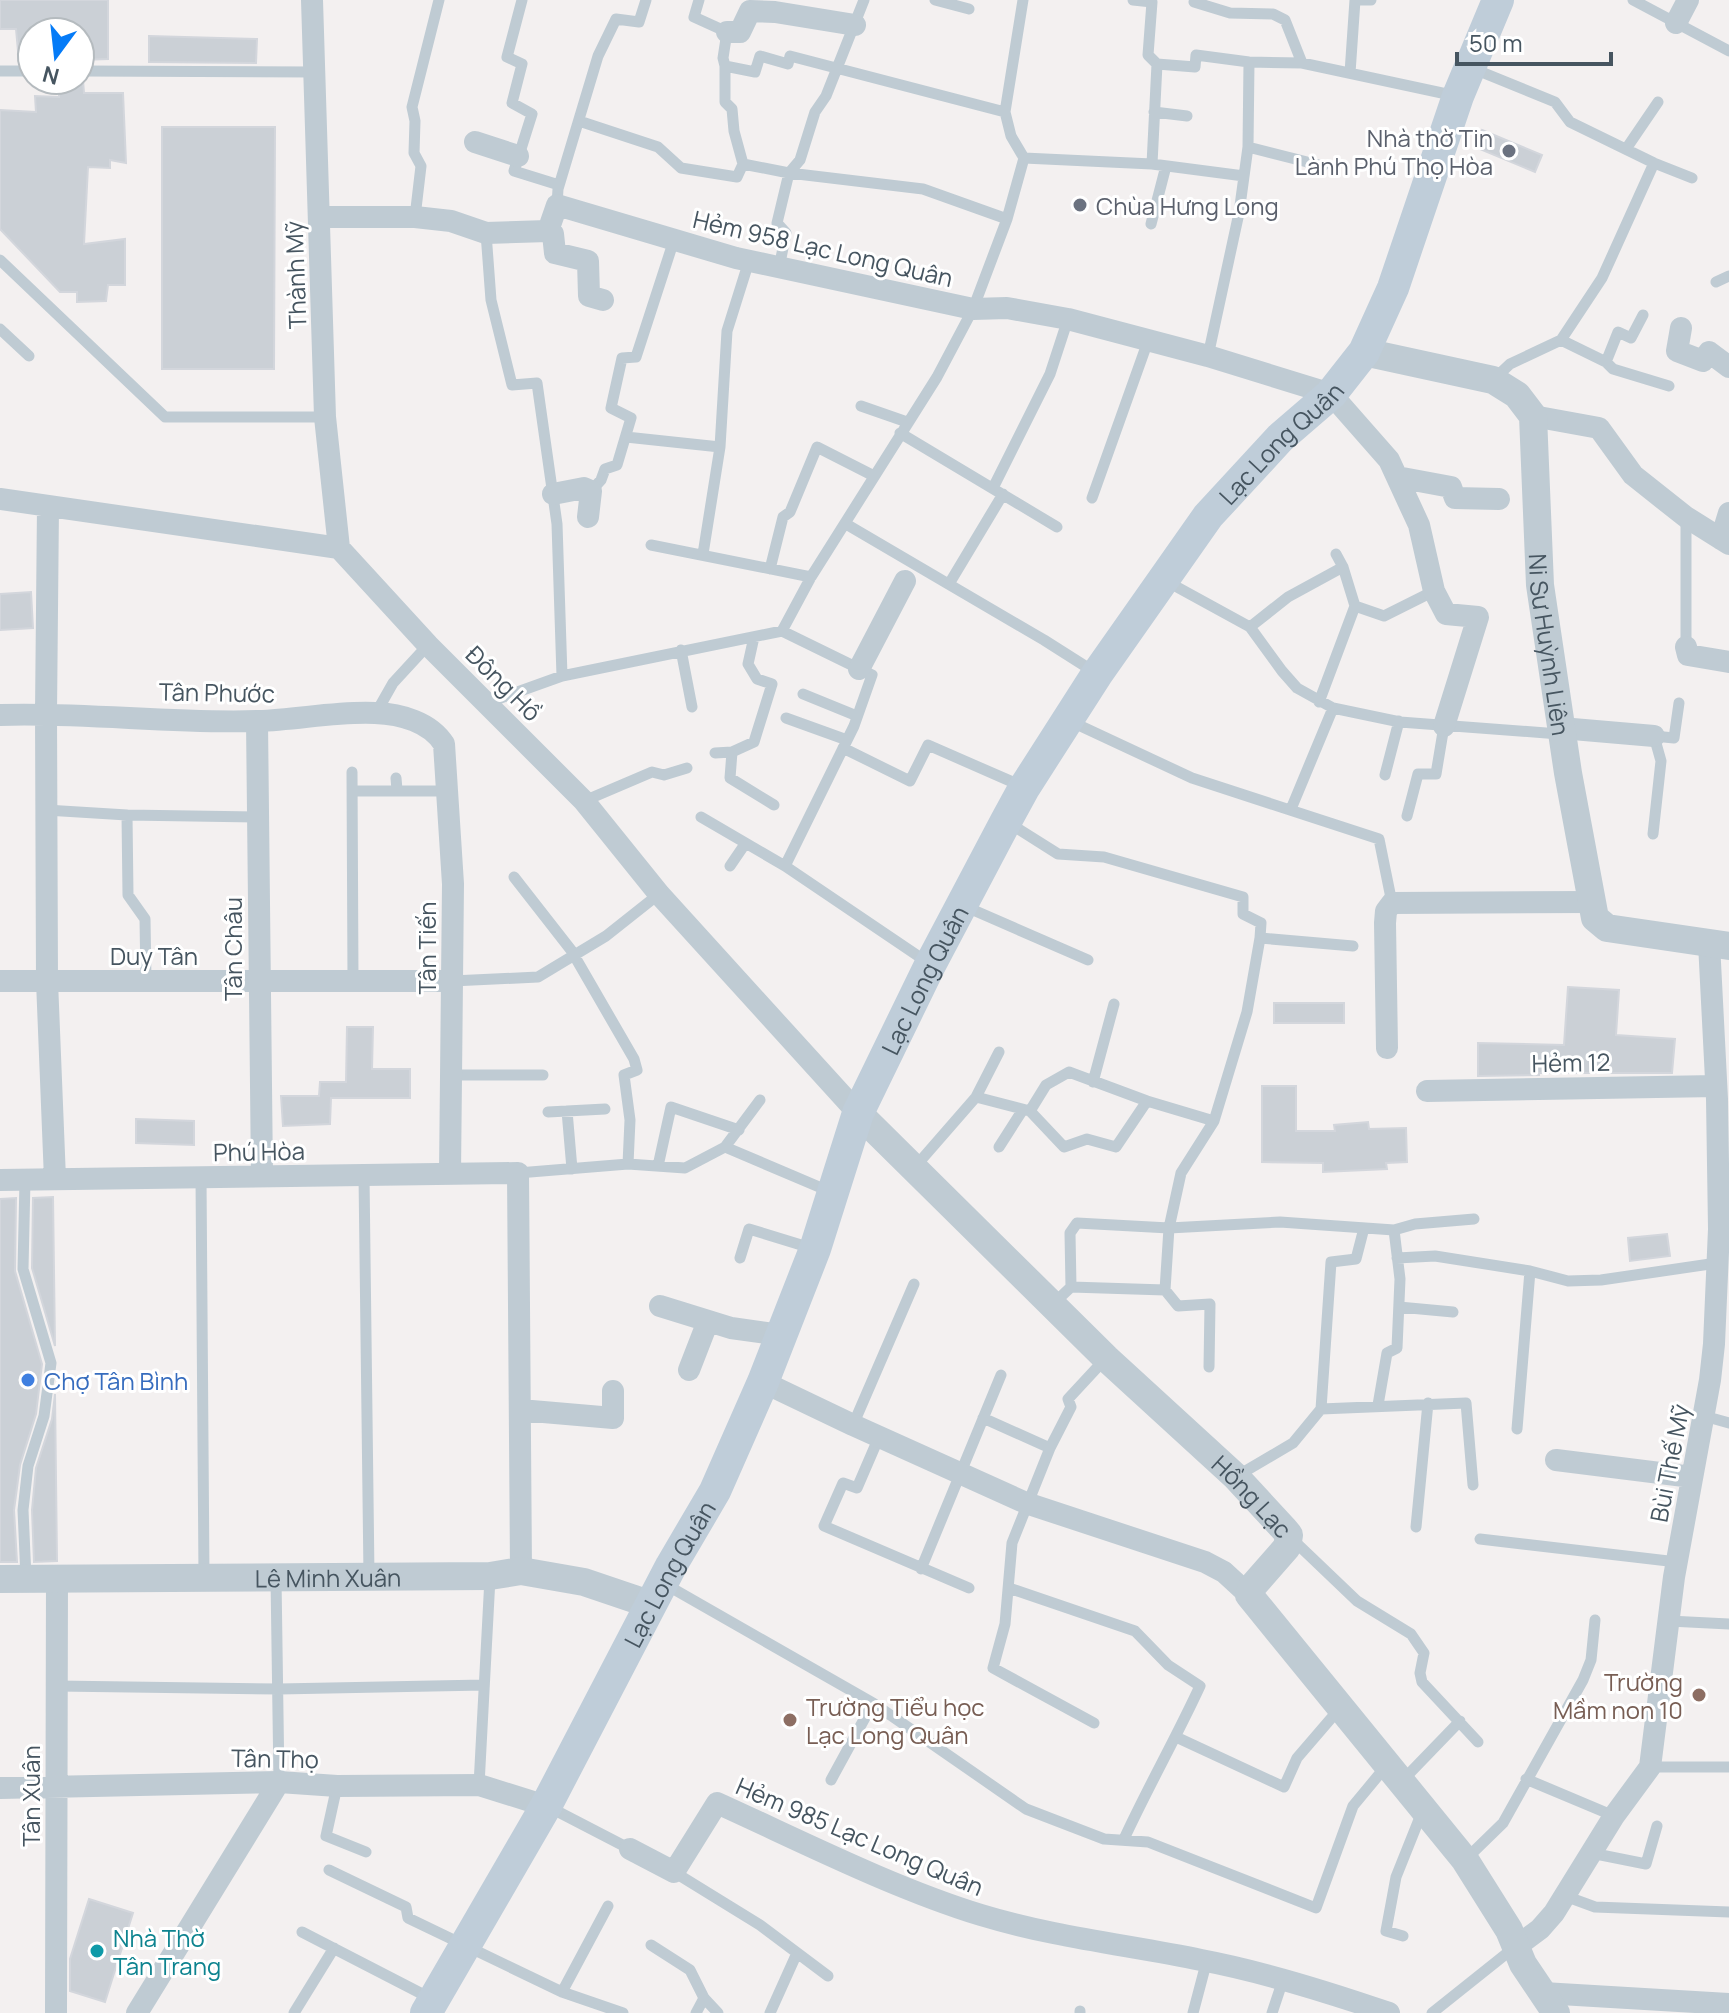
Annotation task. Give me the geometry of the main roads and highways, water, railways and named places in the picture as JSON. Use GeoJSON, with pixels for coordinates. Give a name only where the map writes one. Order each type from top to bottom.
{"type":"FeatureCollection","features":[{"type":"Feature","properties":{"kind":"main road","name":"Lạc Long Quân"},"geometry":{"type":"LineString","coordinates":[[430,2007],[546,1806],[715,1491],[763,1382],[815,1249],[858,1113],[930,965],[1006,821],[1097,674],[1208,516],[1280,438],[1331,394],[1364,352],[1393,288],[1464,82],[1498,0]]}},
{"type":"Feature","properties":{"kind":"place","name":"Nhà thờ Tin Lành Phú Thọ Hòa"},"geometry":{"type":"Point","coordinates":[1509,151]}},
{"type":"Feature","properties":{"kind":"place","name":"Chùa Hưng Long"},"geometry":{"type":"Point","coordinates":[1080,205]}},
{"type":"Feature","properties":{"kind":"place","name":"Chợ Tân Bình"},"geometry":{"type":"Point","coordinates":[28,1380]}},
{"type":"Feature","properties":{"kind":"place","name":"Trường Mầm non 10"},"geometry":{"type":"Point","coordinates":[1699,1695]}},
{"type":"Feature","properties":{"kind":"place","name":"Trường Tiểu học Lạc Long Quân"},"geometry":{"type":"Point","coordinates":[790,1720]}},
{"type":"Feature","properties":{"kind":"place","name":"Nhà Thờ Tân Trang"},"geometry":{"type":"Point","coordinates":[97,1951]}}]}
